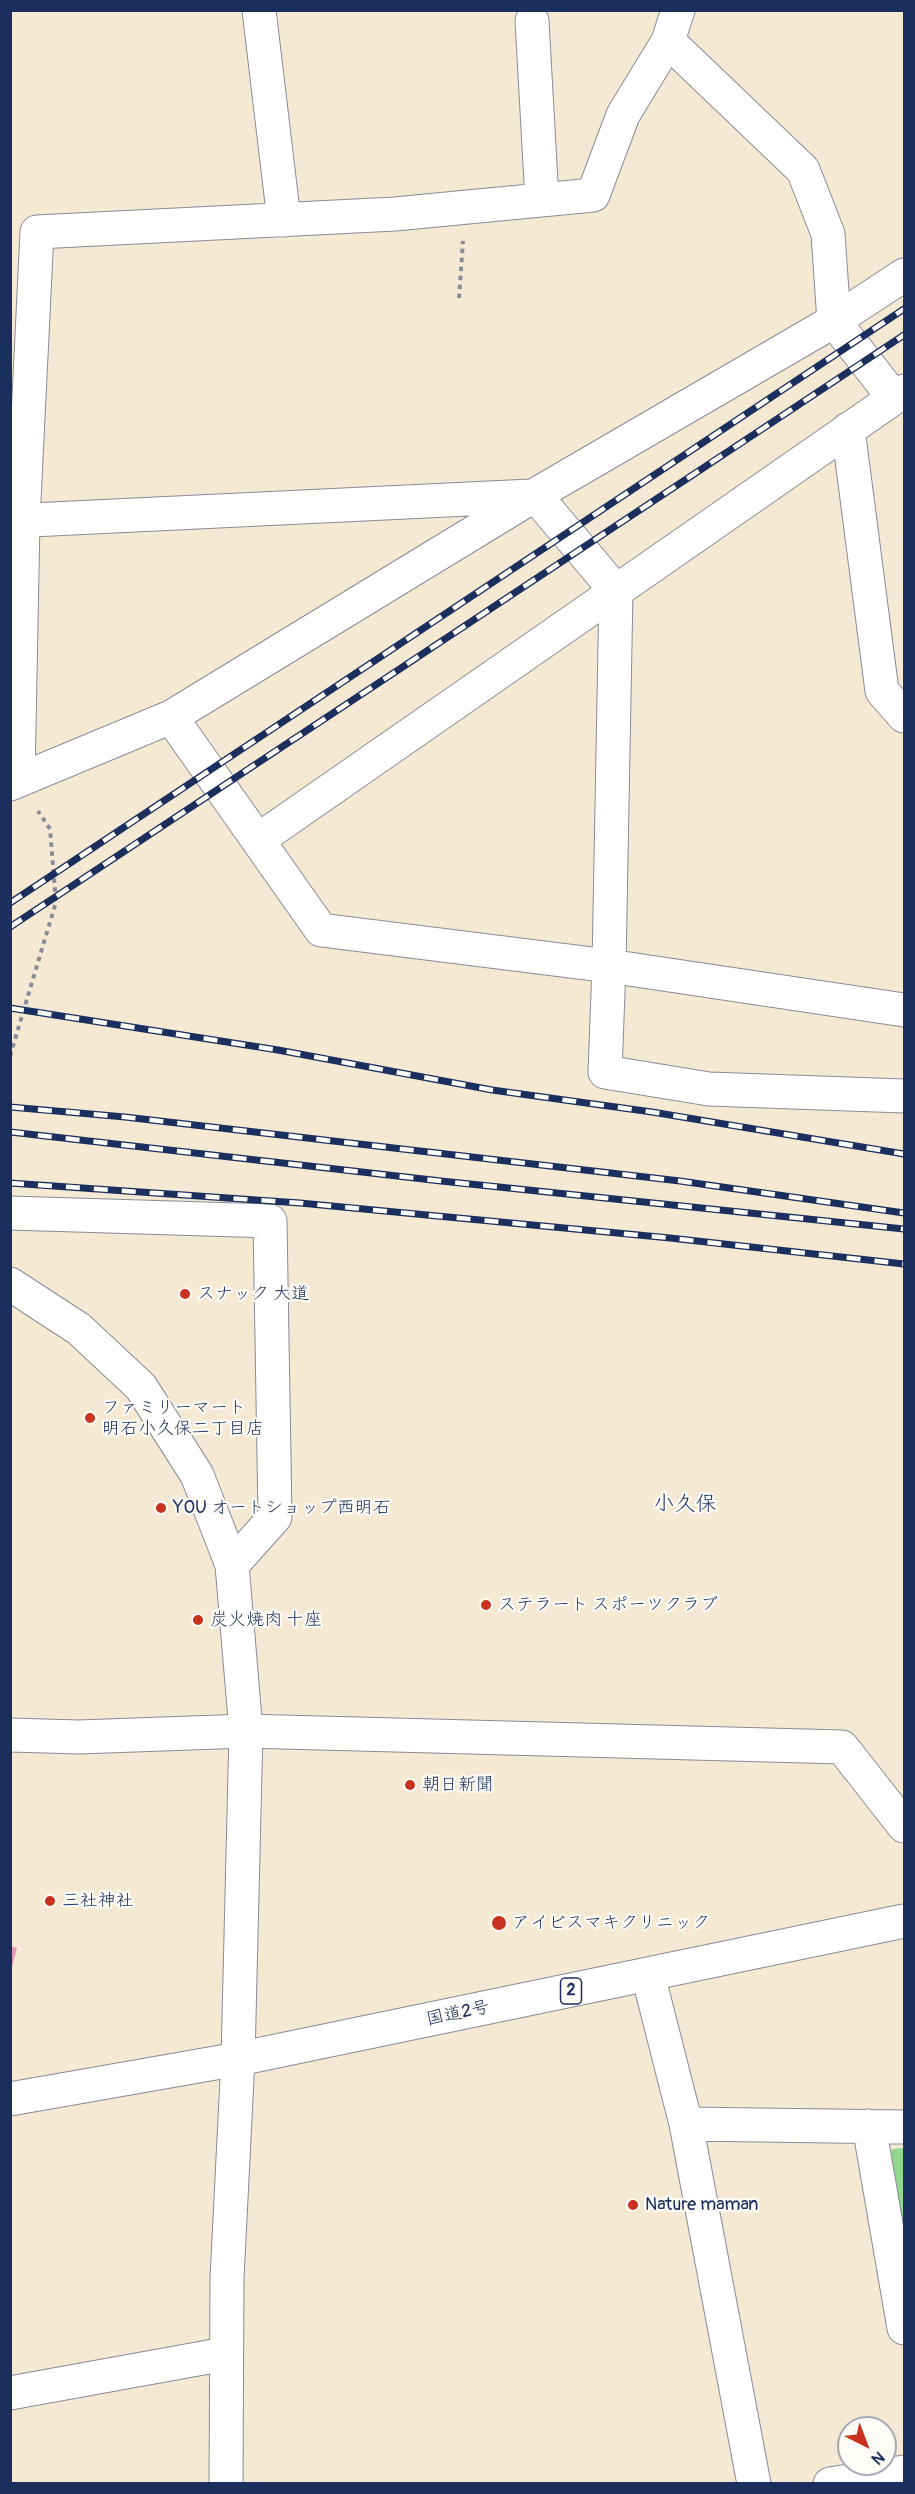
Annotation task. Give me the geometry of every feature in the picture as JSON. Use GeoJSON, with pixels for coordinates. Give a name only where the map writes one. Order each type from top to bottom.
{"type":"FeatureCollection","features":[{"type":"Feature","properties":{"kind":"main road"},"geometry":{"type":"LineString","coordinates":[[259,10],[284,219]]}},
{"type":"Feature","properties":{"kind":"main road"},"geometry":{"type":"LineString","coordinates":[[532,21],[542,200]]}},
{"type":"Feature","properties":{"kind":"main road"},"geometry":{"type":"LineString","coordinates":[[258,840],[899,395],[834,321],[828,234],[803,170],[673,26],[623,115],[593,195],[395,214],[37,232],[17,521],[14,782],[171,717],[535,495],[834,321],[904,275]]}},
{"type":"Feature","properties":{"kind":"main road"},"geometry":{"type":"LineString","coordinates":[[849,429],[882,691],[904,716]]}},
{"type":"Feature","properties":{"kind":"main road"},"geometry":{"type":"LineString","coordinates":[[17,521],[535,495]]}},
{"type":"Feature","properties":{"kind":"main road"},"geometry":{"type":"LineString","coordinates":[[535,495],[616,591],[605,1072],[709,1089],[904,1096]]}},
{"type":"Feature","properties":{"kind":"main road"},"geometry":{"type":"LineString","coordinates":[[171,717],[321,930],[609,966],[904,1010]]}},
{"type":"Feature","properties":{"kind":"main road"},"geometry":{"type":"LineString","coordinates":[[10,1213],[270,1221],[275,1517],[232,1565]]}},
{"type":"Feature","properties":{"kind":"main road"},"geometry":{"type":"LineString","coordinates":[[10,1284],[79,1329],[141,1387],[197,1474],[232,1565],[246,1731],[238,2059],[225,2354],[226,2484]]}},
{"type":"Feature","properties":{"kind":"main road"},"geometry":{"type":"LineString","coordinates":[[10,1735],[79,1737],[246,1731],[842,1747],[904,1826]]}},
{"type":"Feature","properties":{"kind":"main road","name":"国道2号"},"geometry":{"type":"LineString","coordinates":[[10,2099],[238,2059],[904,1921]]}},
{"type":"Feature","properties":{"kind":"main road"},"geometry":{"type":"LineString","coordinates":[[648,1975],[686,2124],[754,2484]]}},
{"type":"Feature","properties":{"kind":"main road"},"geometry":{"type":"LineString","coordinates":[[686,2124],[904,2127]]}},
{"type":"Feature","properties":{"kind":"main road"},"geometry":{"type":"LineString","coordinates":[[869,2126],[904,2328]]}},
{"type":"Feature","properties":{"kind":"main road"},"geometry":{"type":"LineString","coordinates":[[10,2394],[225,2354]]}},
{"type":"Feature","properties":{"kind":"main road"},"geometry":{"type":"LineString","coordinates":[[830,2484],[904,2472]]}},
{"type":"Feature","properties":{"kind":"path"},"geometry":{"type":"LineString","coordinates":[[459,298],[465,207]]}},
{"type":"Feature","properties":{"kind":"path"},"geometry":{"type":"LineString","coordinates":[[10,1056],[56,902],[50,829],[14,782]]}},
{"type":"Feature","properties":{"kind":"green space"},"geometry":{"type":"Polygon","coordinates":[[[904,2148],[904,2274],[883,2160],[893,2149],[904,2148]]]}},
{"type":"Feature","properties":{"kind":"building"},"geometry":{"type":"Polygon","coordinates":[[[10,1946],[17,1948],[11,1971],[10,1970],[10,1946]]]}},
{"type":"Feature","properties":{"kind":"railway"},"geometry":{"type":"LineString","coordinates":[[10,903],[904,309]]}},
{"type":"Feature","properties":{"kind":"railway"},"geometry":{"type":"LineString","coordinates":[[10,927],[904,335]]}},
{"type":"Feature","properties":{"kind":"railway"},"geometry":{"type":"LineString","coordinates":[[10,1008],[278,1050],[492,1090],[652,1112],[904,1154]]}},
{"type":"Feature","properties":{"kind":"railway"},"geometry":{"type":"LineString","coordinates":[[10,1107],[125,1117],[680,1181],[904,1213]]}},
{"type":"Feature","properties":{"kind":"railway"},"geometry":{"type":"LineString","coordinates":[[10,1132],[441,1181],[904,1229]]}},
{"type":"Feature","properties":{"kind":"railway"},"geometry":{"type":"LineString","coordinates":[[10,1183],[300,1203],[670,1238],[904,1264]]}},
{"type":"Feature","properties":{"kind":"place","name":"スナック 大道"},"geometry":{"type":"Point","coordinates":[185,1294]}},
{"type":"Feature","properties":{"kind":"place","name":"ファミリーマート 明石小久保二丁目店"},"geometry":{"type":"Point","coordinates":[90,1418]}},
{"type":"Feature","properties":{"kind":"place","name":"YOU オートショップ西明石"},"geometry":{"type":"Point","coordinates":[161,1508]}},
{"type":"Feature","properties":{"kind":"place","name":"ステラート スポーツクラブ"},"geometry":{"type":"Point","coordinates":[486,1605]}},
{"type":"Feature","properties":{"kind":"place","name":"炭火焼肉 十座"},"geometry":{"type":"Point","coordinates":[198,1620]}},
{"type":"Feature","properties":{"kind":"place","name":"朝日新聞"},"geometry":{"type":"Point","coordinates":[410,1785]}},
{"type":"Feature","properties":{"kind":"place","name":"三社神社"},"geometry":{"type":"Point","coordinates":[50,1901]}},
{"type":"Feature","properties":{"kind":"place","name":"アイビスマキクリニック"},"geometry":{"type":"Point","coordinates":[499,1923]}},
{"type":"Feature","properties":{"kind":"place","name":"Nature maman"},"geometry":{"type":"Point","coordinates":[633,2205]}},
{"type":"Feature","properties":{"kind":"district","name":"小久保"},"geometry":{"type":"Point","coordinates":[685,1505]}}]}
